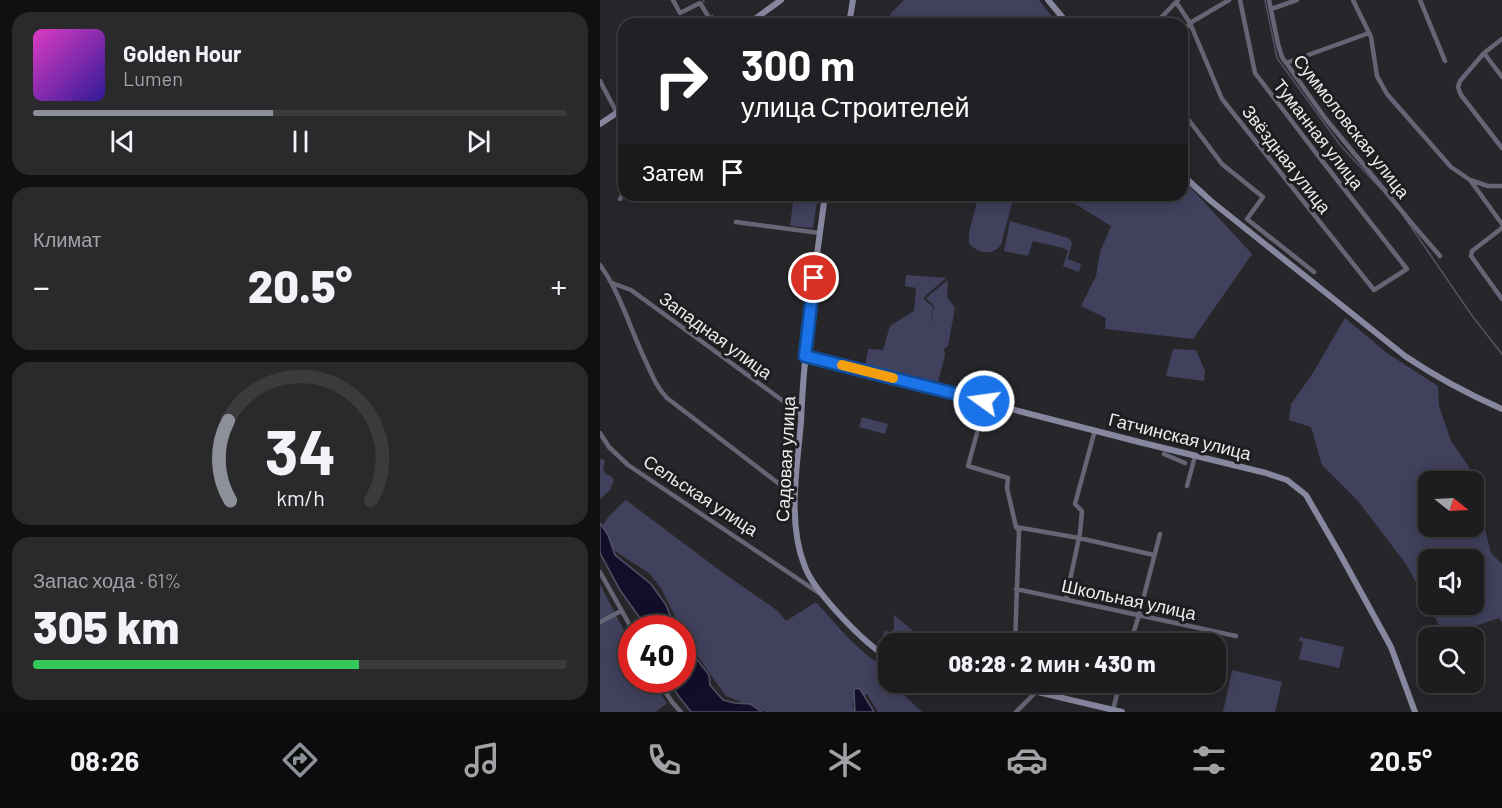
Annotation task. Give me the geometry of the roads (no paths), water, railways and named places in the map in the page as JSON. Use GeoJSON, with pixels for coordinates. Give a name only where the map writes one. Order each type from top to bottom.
{"type":"FeatureCollection","features":[{"type":"Feature","properties":{"kind":"main road"},"geometry":{"type":"LineString","coordinates":[[756,18],[781,0]]}},
{"type":"Feature","properties":{"kind":"main road"},"geometry":{"type":"LineString","coordinates":[[850,18],[853,0]]}},
{"type":"Feature","properties":{"kind":"main road"},"geometry":{"type":"LineString","coordinates":[[1048,0],[1063,18]]}},
{"type":"Feature","properties":{"kind":"main road"},"geometry":{"type":"LineString","coordinates":[[600,124],[618,112]]}},
{"type":"Feature","properties":{"kind":"main road"},"geometry":{"type":"LineString","coordinates":[[1188,179],[1211,201],[1405,356],[1432,375],[1502,409]]}},
{"type":"Feature","properties":{"kind":"main road","name":"Садовая улица"},"geometry":{"type":"LineString","coordinates":[[824,201],[805,356],[795,524],[804,566],[823,595],[859,634],[878,650]]}},
{"type":"Feature","properties":{"kind":"main road","name":"Гатчинская улица"},"geometry":{"type":"LineString","coordinates":[[805,356],[1287,480],[1306,495],[1391,647],[1415,712]]}},
{"type":"Feature","properties":{"kind":"main road"},"geometry":{"type":"LineString","coordinates":[[1040,693],[1122,712]]}},
{"type":"Feature","properties":{"kind":"street"},"geometry":{"type":"LineString","coordinates":[[673,0],[680,13],[700,3],[709,18]]}},
{"type":"Feature","properties":{"kind":"street"},"geometry":{"type":"LineString","coordinates":[[1188,26],[1230,0]]}},
{"type":"Feature","properties":{"kind":"street","name":"Туманная улица"},"geometry":{"type":"LineString","coordinates":[[1240,0],[1255,73],[1407,269]]}},
{"type":"Feature","properties":{"kind":"street","name":"Суммоловская улица"},"geometry":{"type":"LineString","coordinates":[[1269,0],[1278,44],[1286,63],[1325,118],[1440,256]]}},
{"type":"Feature","properties":{"kind":"street"},"geometry":{"type":"LineString","coordinates":[[1271,9],[1297,0]]}},
{"type":"Feature","properties":{"kind":"street"},"geometry":{"type":"LineString","coordinates":[[1353,0],[1370,33],[1377,76],[1387,94],[1451,167],[1470,180],[1488,186],[1502,186]]}},
{"type":"Feature","properties":{"kind":"street"},"geometry":{"type":"LineString","coordinates":[[1420,0],[1445,61]]}},
{"type":"Feature","properties":{"kind":"street"},"geometry":{"type":"LineString","coordinates":[[1161,18],[1177,1]]}},
{"type":"Feature","properties":{"kind":"street","name":"Звёздная улица"},"geometry":{"type":"LineString","coordinates":[[1177,1],[1187,18]]}},
{"type":"Feature","properties":{"kind":"street","name":"Звёздная улица"},"geometry":{"type":"LineString","coordinates":[[1188,20],[1222,99],[1374,290],[1407,269]]}},
{"type":"Feature","properties":{"kind":"street"},"geometry":{"type":"LineString","coordinates":[[1286,63],[1370,33]]}},
{"type":"Feature","properties":{"kind":"street"},"geometry":{"type":"LineString","coordinates":[[1502,39],[1484,53],[1460,81],[1458,87],[1461,95],[1502,148]]}},
{"type":"Feature","properties":{"kind":"street"},"geometry":{"type":"LineString","coordinates":[[1484,53],[1502,77]]}},
{"type":"Feature","properties":{"kind":"street"},"geometry":{"type":"LineString","coordinates":[[600,81],[618,108]]}},
{"type":"Feature","properties":{"kind":"street"},"geometry":{"type":"LineString","coordinates":[[1188,119],[1222,164],[1263,197],[1247,219],[1314,273]]}},
{"type":"Feature","properties":{"kind":"street"},"geometry":{"type":"LineString","coordinates":[[1470,180],[1502,226],[1472,251],[1471,256],[1502,299]]}},
{"type":"Feature","properties":{"kind":"street"},"geometry":{"type":"LineString","coordinates":[[736,222],[820,233]]}},
{"type":"Feature","properties":{"kind":"street"},"geometry":{"type":"LineString","coordinates":[[600,265],[612,283],[657,387],[667,398],[795,496]]}},
{"type":"Feature","properties":{"kind":"street","name":"Западная улица"},"geometry":{"type":"LineString","coordinates":[[612,283],[631,290],[801,414]]}},
{"type":"Feature","properties":{"kind":"street"},"geometry":{"type":"LineString","coordinates":[[616,292],[622,286]]}},
{"type":"Feature","properties":{"kind":"street"},"geometry":{"type":"LineString","coordinates":[[1066,599],[1079,538],[1082,511],[1075,504],[1095,430]]}},
{"type":"Feature","properties":{"kind":"street","name":"Сельская улица"},"geometry":{"type":"LineString","coordinates":[[600,433],[609,447],[628,465],[823,595]]}},
{"type":"Feature","properties":{"kind":"street"},"geometry":{"type":"LineString","coordinates":[[977,433],[968,466],[1008,478],[1007,488],[1018,531],[1015,633]]}},
{"type":"Feature","properties":{"kind":"street"},"geometry":{"type":"LineString","coordinates":[[1164,454],[1185,463]]}},
{"type":"Feature","properties":{"kind":"street"},"geometry":{"type":"LineString","coordinates":[[1187,486],[1195,456]]}},
{"type":"Feature","properties":{"kind":"street"},"geometry":{"type":"LineString","coordinates":[[1016,527],[1154,555]]}},
{"type":"Feature","properties":{"kind":"street"},"geometry":{"type":"LineString","coordinates":[[1133,633],[1160,534]]}},
{"type":"Feature","properties":{"kind":"street"},"geometry":{"type":"LineString","coordinates":[[600,572],[623,615]]}},
{"type":"Feature","properties":{"kind":"street","name":"Школьная улица"},"geometry":{"type":"LineString","coordinates":[[1016,589],[1236,636]]}},
{"type":"Feature","properties":{"kind":"street"},"geometry":{"type":"LineString","coordinates":[[600,622],[621,611]]}},
{"type":"Feature","properties":{"kind":"street"},"geometry":{"type":"LineString","coordinates":[[666,693],[681,712]]}},
{"type":"Feature","properties":{"kind":"street"},"geometry":{"type":"LineString","coordinates":[[1017,711],[1035,693]]}},
{"type":"Feature","properties":{"kind":"street"},"geometry":{"type":"LineString","coordinates":[[1113,710],[1117,693]]}},
{"type":"Feature","properties":{"kind":"waterway"},"geometry":{"type":"LineString","coordinates":[[1265,0],[1277,58],[1340,145],[1381,189]]}},
{"type":"Feature","properties":{"kind":"waterway"},"geometry":{"type":"LineString","coordinates":[[1405,218],[1473,317],[1502,354]]}}]}
